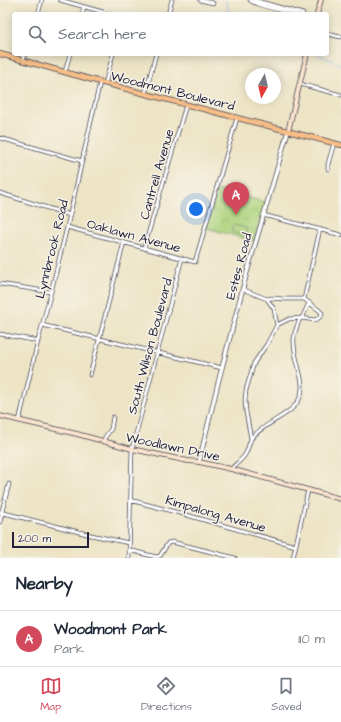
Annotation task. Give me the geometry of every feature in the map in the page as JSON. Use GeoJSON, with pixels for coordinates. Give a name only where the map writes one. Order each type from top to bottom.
{"type":"FeatureCollection","features":[{"type":"Feature","properties":{"kind":"main road"},"geometry":{"type":"LineString","coordinates":[[318,12],[321,0]]}},
{"type":"Feature","properties":{"kind":"main road","name":"Woodmont Boulevard"},"geometry":{"type":"LineString","coordinates":[[0,54],[102,83],[341,145]]}},
{"type":"Feature","properties":{"kind":"main road","name":"Estes Road"},"geometry":{"type":"LineString","coordinates":[[288,132],[307,56]]}},
{"type":"Feature","properties":{"kind":"main road","name":"Woodlawn Drive"},"geometry":{"type":"LineString","coordinates":[[0,416],[132,449],[231,469],[341,499]]}},
{"type":"Feature","properties":{"kind":"street"},"geometry":{"type":"LineString","coordinates":[[39,12],[42,0]]}},
{"type":"Feature","properties":{"kind":"street"},"geometry":{"type":"LineString","coordinates":[[60,0],[103,12]]}},
{"type":"Feature","properties":{"kind":"street"},"geometry":{"type":"LineString","coordinates":[[169,12],[172,0]]}},
{"type":"Feature","properties":{"kind":"street"},"geometry":{"type":"LineString","coordinates":[[200,0],[213,3]]}},
{"type":"Feature","properties":{"kind":"street"},"geometry":{"type":"LineString","coordinates":[[250,0],[251,2],[295,12]]}},
{"type":"Feature","properties":{"kind":"street"},"geometry":{"type":"LineString","coordinates":[[254,0],[263,4]]}},
{"type":"Feature","properties":{"kind":"street"},"geometry":{"type":"LineString","coordinates":[[83,12],[84,7]]}},
{"type":"Feature","properties":{"kind":"street"},"geometry":{"type":"LineString","coordinates":[[329,34],[341,37]]}},
{"type":"Feature","properties":{"kind":"street"},"geometry":{"type":"LineString","coordinates":[[23,61],[25,56]]}},
{"type":"Feature","properties":{"kind":"street"},"geometry":{"type":"LineString","coordinates":[[65,72],[69,56]]}},
{"type":"Feature","properties":{"kind":"street","name":"Lynnbrook Road"},"geometry":{"type":"LineString","coordinates":[[19,421],[82,161],[102,83],[112,56]]}},
{"type":"Feature","properties":{"kind":"street"},"geometry":{"type":"LineString","coordinates":[[145,94],[155,56]]}},
{"type":"Feature","properties":{"kind":"street"},"geometry":{"type":"LineString","coordinates":[[300,84],[341,95]]}},
{"type":"Feature","properties":{"kind":"street","name":"Cantrell Avenue"},"geometry":{"type":"LineString","coordinates":[[144,248],[186,105]]}},
{"type":"Feature","properties":{"kind":"street","name":"Oaklawn Avenue"},"geometry":{"type":"LineString","coordinates":[[67,227],[195,262],[237,118]]}},
{"type":"Feature","properties":{"kind":"street","name":"Estes Road"},"geometry":{"type":"LineString","coordinates":[[199,462],[242,289],[288,132]]}},
{"type":"Feature","properties":{"kind":"street"},"geometry":{"type":"LineString","coordinates":[[0,138],[82,161]]}},
{"type":"Feature","properties":{"kind":"street"},"geometry":{"type":"LineString","coordinates":[[328,169],[334,144]]}},
{"type":"Feature","properties":{"kind":"street"},"geometry":{"type":"LineString","coordinates":[[0,193],[70,215]]}},
{"type":"Feature","properties":{"kind":"street"},"geometry":{"type":"LineString","coordinates":[[263,215],[341,235]]}},
{"type":"Feature","properties":{"kind":"street"},"geometry":{"type":"LineString","coordinates":[[304,299],[320,229]]}},
{"type":"Feature","properties":{"kind":"street"},"geometry":{"type":"LineString","coordinates":[[90,375],[124,242]]}},
{"type":"Feature","properties":{"kind":"street","name":"South Wilson Boulevard"},"geometry":{"type":"LineString","coordinates":[[128,558],[132,449],[182,258]]}},
{"type":"Feature","properties":{"kind":"street"},"geometry":{"type":"LineString","coordinates":[[0,284],[51,292]]}},
{"type":"Feature","properties":{"kind":"street"},"geometry":{"type":"LineString","coordinates":[[242,289],[267,298],[304,299],[322,313],[316,320],[301,318],[289,319],[277,325],[267,344],[254,363],[246,390],[245,400],[251,439]]}},
{"type":"Feature","properties":{"kind":"street"},"geometry":{"type":"LineString","coordinates":[[267,298],[274,309],[277,325]]}},
{"type":"Feature","properties":{"kind":"street"},"geometry":{"type":"LineString","coordinates":[[231,469],[245,454],[251,439],[295,406],[300,398],[302,385],[294,338],[301,318],[306,312],[309,303]]}},
{"type":"Feature","properties":{"kind":"street"},"geometry":{"type":"LineString","coordinates":[[42,325],[222,368]]}},
{"type":"Feature","properties":{"kind":"street"},"geometry":{"type":"LineString","coordinates":[[0,334],[38,341]]}},
{"type":"Feature","properties":{"kind":"street"},"geometry":{"type":"LineString","coordinates":[[104,441],[111,429],[114,417]]}},
{"type":"Feature","properties":{"kind":"street"},"geometry":{"type":"LineString","coordinates":[[0,522],[9,484]]}},
{"type":"Feature","properties":{"kind":"street"},"geometry":{"type":"LineString","coordinates":[[293,558],[308,490]]}},
{"type":"Feature","properties":{"kind":"street","name":"Kimpalong Avenue"},"geometry":{"type":"LineString","coordinates":[[130,500],[296,546]]}},
{"type":"Feature","properties":{"kind":"street"},"geometry":{"type":"LineString","coordinates":[[1,513],[129,543]]}},
{"type":"Feature","properties":{"kind":"street"},"geometry":{"type":"LineString","coordinates":[[129,550],[156,557],[160,556],[168,543],[172,542],[235,558]]}},
{"type":"Feature","properties":{"kind":"green space"},"geometry":{"type":"Polygon","coordinates":[[[217,190],[266,202],[254,241],[206,228],[217,190]]]}},
{"type":"Feature","properties":{"kind":"green space"},"geometry":{"type":"Polygon","coordinates":[[[233,225],[247,228],[245,235],[232,232],[233,225]]]}},
{"type":"Feature","properties":{"kind":"waterway"},"geometry":{"type":"LineString","coordinates":[[225,0],[229,12]]}},
{"type":"Feature","properties":{"kind":"waterway"},"geometry":{"type":"LineString","coordinates":[[322,56],[341,65]]}},
{"type":"Feature","properties":{"kind":"place","name":"Woodmont Park"},"geometry":{"type":"Point","coordinates":[236,215]}}]}
